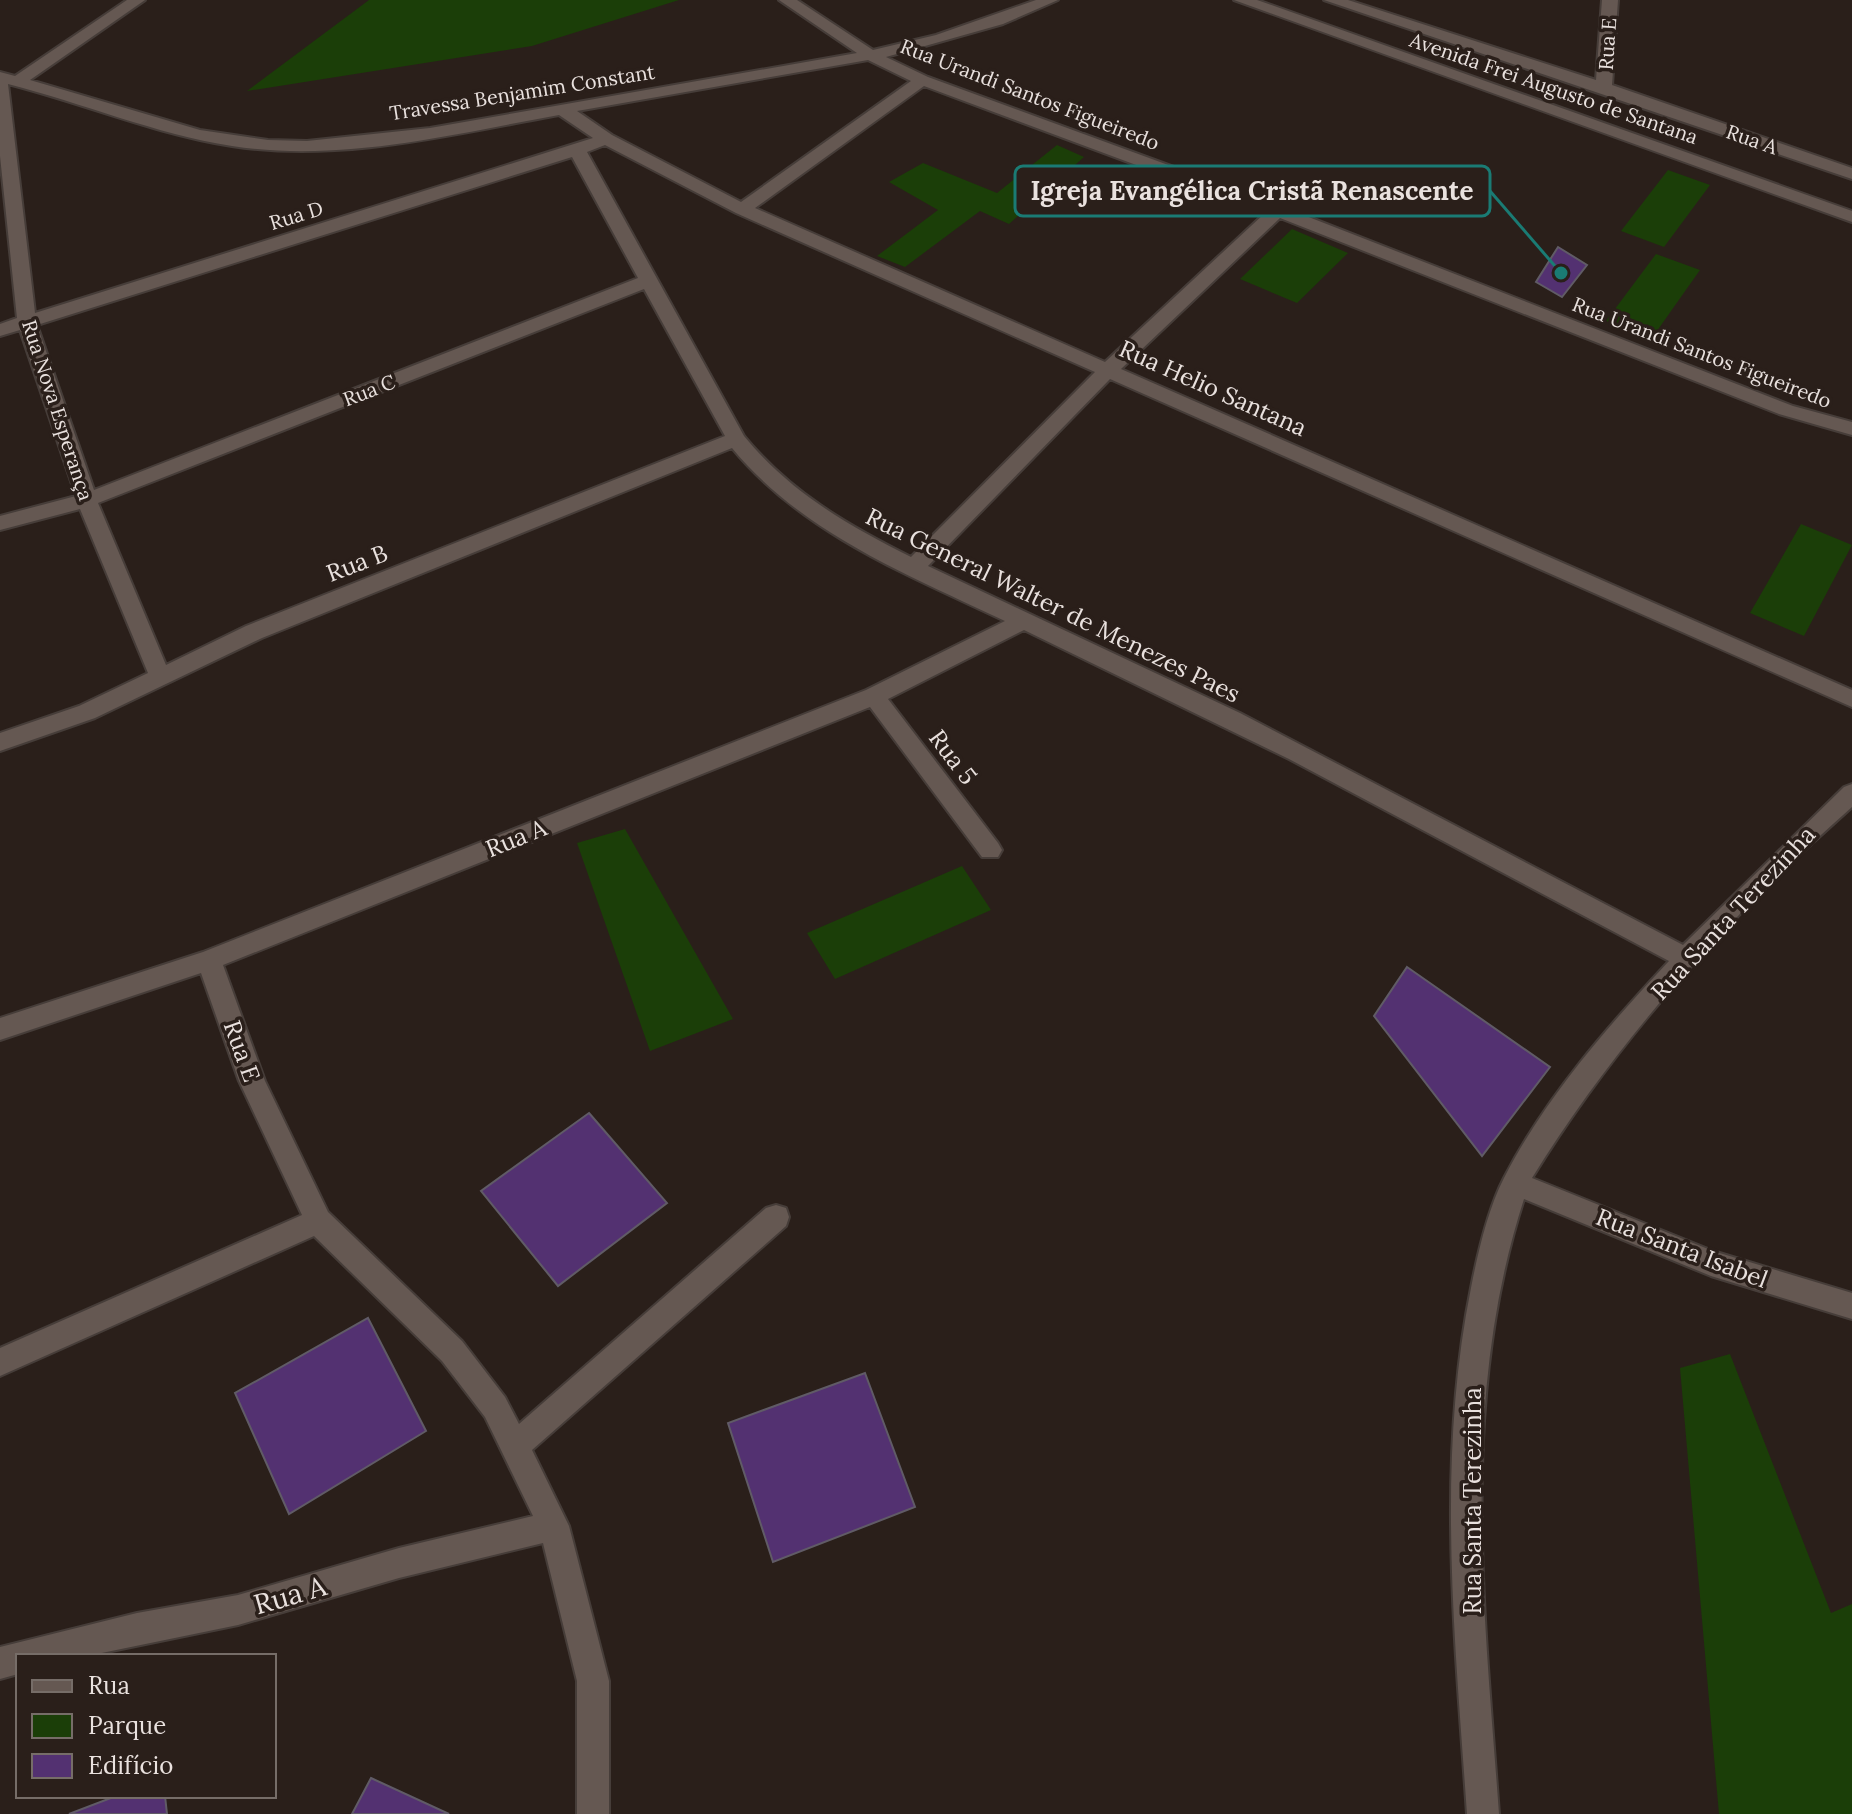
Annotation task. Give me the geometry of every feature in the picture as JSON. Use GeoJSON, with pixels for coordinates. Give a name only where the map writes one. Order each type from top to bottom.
{"type":"FeatureCollection","features":[{"type":"Feature","properties":{"kind":"street"},"geometry":{"type":"LineString","coordinates":[[100,0],[131,4]]}},
{"type":"Feature","properties":{"kind":"street","name":"Rua Urandi Santos Figueiredo"},"geometry":{"type":"LineString","coordinates":[[787,0],[870,55],[922,80],[1277,211],[1786,410],[1852,429]]}},
{"type":"Feature","properties":{"kind":"street","name":"Travessa Benjamim Constant"},"geometry":{"type":"LineString","coordinates":[[6,80],[178,131],[272,146],[370,140],[870,55],[1011,15],[1050,0]]}},
{"type":"Feature","properties":{"kind":"street","name":"Avenida Frei Augusto de Santana"},"geometry":{"type":"LineString","coordinates":[[1242,0],[1852,217]]}},
{"type":"Feature","properties":{"kind":"street","name":"Rua A"},"geometry":{"type":"LineString","coordinates":[[1332,0],[1604,88],[1852,174]]}},
{"type":"Feature","properties":{"kind":"street","name":"Rua E"},"geometry":{"type":"LineString","coordinates":[[1604,88],[1610,0]]}},
{"type":"Feature","properties":{"kind":"street"},"geometry":{"type":"LineString","coordinates":[[6,80],[131,4]]}},
{"type":"Feature","properties":{"kind":"street","name":"Rua Nova Esperança"},"geometry":{"type":"LineString","coordinates":[[6,80],[27,322],[87,500],[161,678]]}},
{"type":"Feature","properties":{"kind":"street"},"geometry":{"type":"LineString","coordinates":[[742,209],[922,80]]}},
{"type":"Feature","properties":{"kind":"street","name":"Rua Helio Santana"},"geometry":{"type":"LineString","coordinates":[[562,109],[606,139],[742,209],[1852,699]]}},
{"type":"Feature","properties":{"kind":"street"},"geometry":{"type":"LineString","coordinates":[[577,150],[606,139]]}},
{"type":"Feature","properties":{"kind":"street","name":"Rua D"},"geometry":{"type":"LineString","coordinates":[[0,330],[577,150]]}},
{"type":"Feature","properties":{"kind":"street","name":"Rua General Walter de Menezes Paes"},"geometry":{"type":"LineString","coordinates":[[577,150],[736,439],[760,472],[799,504],[913,568],[1167,688],[1686,958]]}},
{"type":"Feature","properties":{"kind":"street"},"geometry":{"type":"LineString","coordinates":[[913,568],[1108,370],[1277,211]]}},
{"type":"Feature","properties":{"kind":"street","name":"Rua C"},"geometry":{"type":"LineString","coordinates":[[0,523],[87,500],[650,280]]}},
{"type":"Feature","properties":{"kind":"street","name":"Rua B"},"geometry":{"type":"LineString","coordinates":[[0,742],[87,712],[254,632],[736,439]]}},
{"type":"Feature","properties":{"kind":"street","name":"Rua A"},"geometry":{"type":"LineString","coordinates":[[0,1029],[209,960],[874,696],[1022,622]]}},
{"type":"Feature","properties":{"kind":"street","name":"Rua 5"},"geometry":{"type":"LineString","coordinates":[[874,696],[990,850]]}},
{"type":"Feature","properties":{"kind":"street","name":"Rua Santa Terezinha"},"geometry":{"type":"LineString","coordinates":[[1483,1814],[1468,1573],[1467,1441],[1473,1359],[1486,1281],[1515,1183],[1573,1094],[1686,958],[1812,828],[1852,793]]}},
{"type":"Feature","properties":{"kind":"street","name":"Rua E"},"geometry":{"type":"LineString","coordinates":[[209,960],[278,1142],[318,1221]]}},
{"type":"Feature","properties":{"kind":"street","name":"Rua Santa Isabel"},"geometry":{"type":"LineString","coordinates":[[1515,1183],[1711,1263],[1852,1306]]}},
{"type":"Feature","properties":{"kind":"street"},"geometry":{"type":"LineString","coordinates":[[514,1447],[776,1217]]}},
{"type":"Feature","properties":{"kind":"street"},"geometry":{"type":"LineString","coordinates":[[0,1362],[318,1221],[452,1351],[495,1407],[554,1526],[593,1681],[593,1814]]}},
{"type":"Feature","properties":{"kind":"street","name":"Rua A"},"geometry":{"type":"LineString","coordinates":[[33,1654],[137,1628],[238,1610],[399,1563],[554,1526]]}},
{"type":"Feature","properties":{"kind":"green space"},"geometry":{"type":"Polygon","coordinates":[[[369,0],[679,0],[532,46],[247,91],[369,0]]]}},
{"type":"Feature","properties":{"kind":"green space"},"geometry":{"type":"Polygon","coordinates":[[[1057,145],[1084,157],[1009,224],[980,211],[905,267],[877,256],[938,210],[889,182],[923,163],[997,193],[1057,145]]]}},
{"type":"Feature","properties":{"kind":"green space"},"geometry":{"type":"Polygon","coordinates":[[[1668,170],[1710,185],[1664,247],[1621,231],[1668,170]]]}},
{"type":"Feature","properties":{"kind":"green space"},"geometry":{"type":"Polygon","coordinates":[[[1292,229],[1348,253],[1297,303],[1240,279],[1292,229]]]}},
{"type":"Feature","properties":{"kind":"green space"},"geometry":{"type":"Polygon","coordinates":[[[1656,254],[1700,270],[1652,338],[1606,321],[1656,254]]]}},
{"type":"Feature","properties":{"kind":"green space"},"geometry":{"type":"Polygon","coordinates":[[[1801,524],[1852,545],[1804,636],[1750,613],[1801,524]]]}},
{"type":"Feature","properties":{"kind":"green space"},"geometry":{"type":"Polygon","coordinates":[[[625,829],[733,1019],[650,1051],[577,843],[625,829]]]}},
{"type":"Feature","properties":{"kind":"green space"},"geometry":{"type":"Polygon","coordinates":[[[962,866],[991,910],[835,979],[807,933],[962,866]]]}},
{"type":"Feature","properties":{"kind":"green space"},"geometry":{"type":"Polygon","coordinates":[[[1730,1354],[1831,1613],[1852,1604],[1852,1814],[1719,1814],[1680,1368],[1730,1354]]]}},
{"type":"Feature","properties":{"kind":"building"},"geometry":{"type":"Polygon","coordinates":[[[1558,247],[1587,265],[1562,297],[1536,282],[1558,247]]]}},
{"type":"Feature","properties":{"kind":"building"},"geometry":{"type":"Polygon","coordinates":[[[1407,967],[1550,1067],[1482,1156],[1374,1016],[1407,967]]]}},
{"type":"Feature","properties":{"kind":"building"},"geometry":{"type":"Polygon","coordinates":[[[589,1113],[667,1203],[558,1286],[481,1191],[589,1113]]]}},
{"type":"Feature","properties":{"kind":"building"},"geometry":{"type":"Polygon","coordinates":[[[368,1318],[426,1431],[289,1514],[235,1393],[368,1318]]]}},
{"type":"Feature","properties":{"kind":"building"},"geometry":{"type":"Polygon","coordinates":[[[865,1373],[915,1507],[773,1562],[728,1423],[865,1373]]]}},
{"type":"Feature","properties":{"kind":"building"},"geometry":{"type":"Polygon","coordinates":[[[371,1778],[449,1814],[352,1814],[371,1778]]]}},
{"type":"Feature","properties":{"kind":"building"},"geometry":{"type":"Polygon","coordinates":[[[111,1798],[165,1798],[167,1814],[69,1814],[111,1798]]]}},
{"type":"Feature","properties":{"kind":"place","name":"Igreja Evangélica Cristã Renascente"},"geometry":{"type":"Point","coordinates":[1561,273]}}]}
